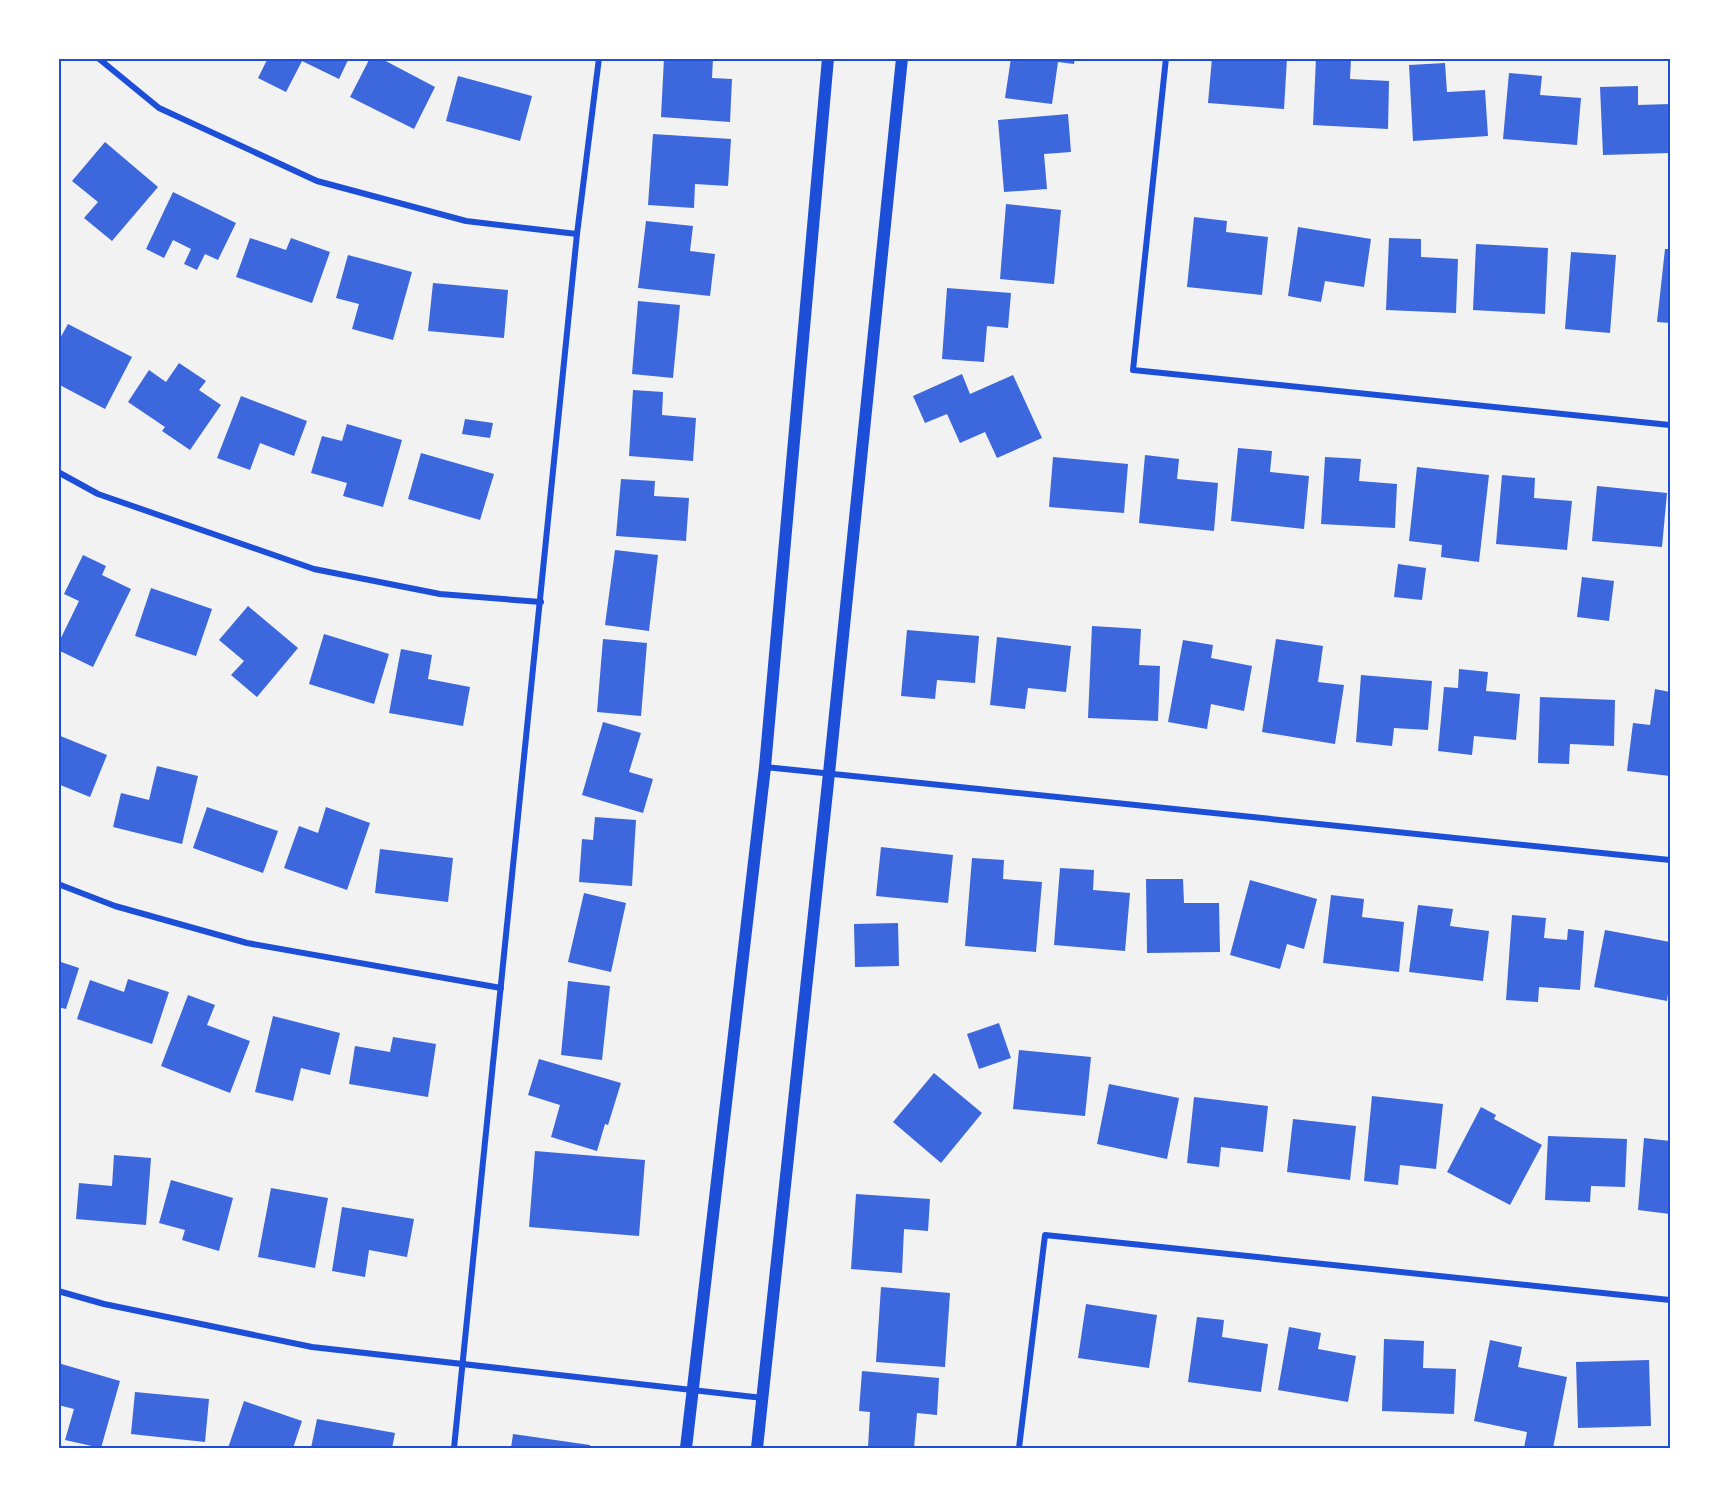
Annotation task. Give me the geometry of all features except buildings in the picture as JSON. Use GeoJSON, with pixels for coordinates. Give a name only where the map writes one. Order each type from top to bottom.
{"type":"FeatureCollection","features":[{"type":"Feature","properties":{"kind":"main road"},"geometry":{"type":"LineString","coordinates":[[686,1449],[765,767],[828,58]]}},
{"type":"Feature","properties":{"kind":"main road"},"geometry":{"type":"LineString","coordinates":[[757,1449],[902,58]]}},
{"type":"Feature","properties":{"kind":"street"},"geometry":{"type":"LineString","coordinates":[[98,58],[159,108],[317,181],[466,221],[578,234]]}},
{"type":"Feature","properties":{"kind":"street"},"geometry":{"type":"LineString","coordinates":[[454,1449],[578,234],[599,58]]}},
{"type":"Feature","properties":{"kind":"street"},"geometry":{"type":"LineString","coordinates":[[1166,58],[1133,370],[1671,425]]}},
{"type":"Feature","properties":{"kind":"street"},"geometry":{"type":"LineString","coordinates":[[58,472],[98,494],[315,569],[440,594],[541,602]]}},
{"type":"Feature","properties":{"kind":"street"},"geometry":{"type":"LineString","coordinates":[[765,767],[1671,860]]}},
{"type":"Feature","properties":{"kind":"street"},"geometry":{"type":"LineString","coordinates":[[58,884],[115,906],[247,943],[501,988]]}},
{"type":"Feature","properties":{"kind":"street"},"geometry":{"type":"LineString","coordinates":[[1019,1449],[1045,1235],[1671,1300]]}},
{"type":"Feature","properties":{"kind":"street"},"geometry":{"type":"LineString","coordinates":[[58,1291],[104,1304],[312,1347],[763,1398]]}}]}
